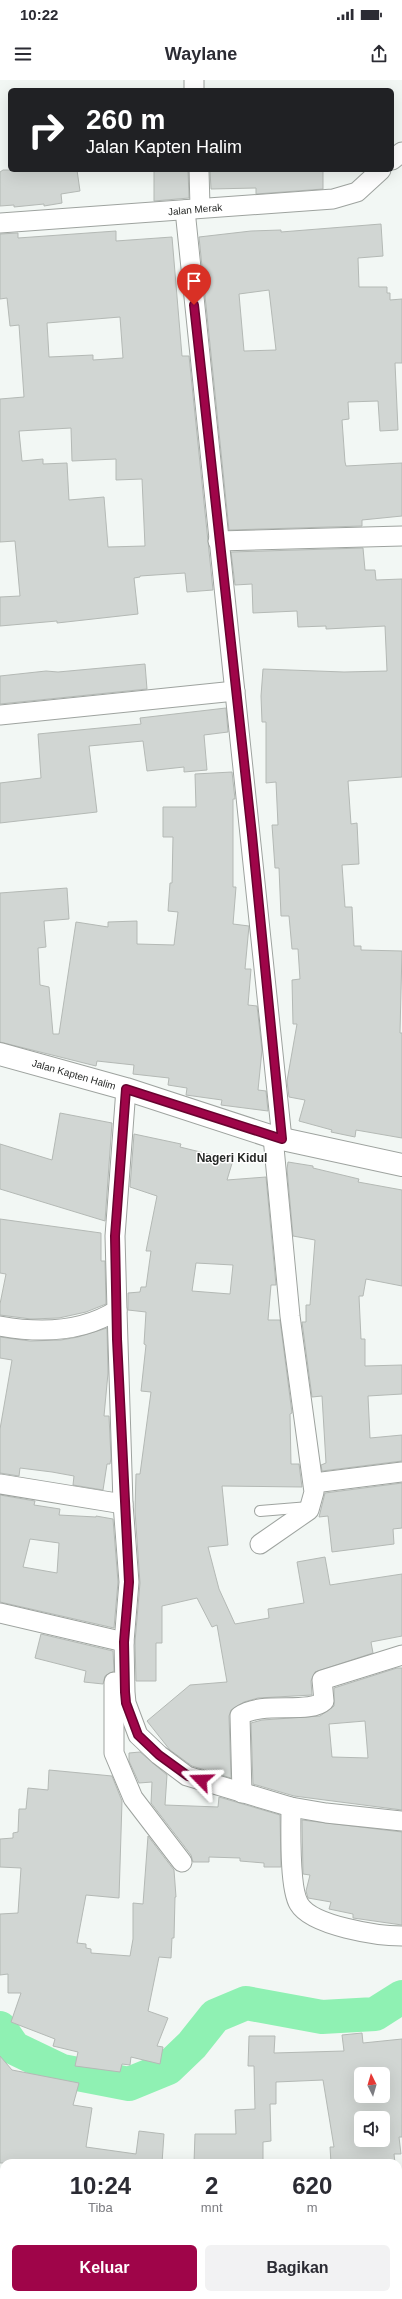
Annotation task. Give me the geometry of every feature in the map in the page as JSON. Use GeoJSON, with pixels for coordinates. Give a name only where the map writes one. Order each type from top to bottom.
{"type":"FeatureCollection","features":[{"type":"Feature","properties":{"kind":"main road","name":"Jalan Kapten Halim"},"geometry":{"type":"LineString","coordinates":[[0,1054],[126,1089],[278,1138],[402,1165]]}},
{"type":"Feature","properties":{"kind":"street"},"geometry":{"type":"LineString","coordinates":[[394,158],[402,152]]}},
{"type":"Feature","properties":{"kind":"street"},"geometry":{"type":"LineString","coordinates":[[199,172],[192,209],[218,541],[252,835],[278,1138],[290,1316],[314,1483],[314,1492],[309,1510],[260,1544]]}},
{"type":"Feature","properties":{"kind":"street","name":"Jalan Merak"},"geometry":{"type":"LineString","coordinates":[[0,223],[339,198],[357,192],[379,172]]}},
{"type":"Feature","properties":{"kind":"street"},"geometry":{"type":"LineString","coordinates":[[218,541],[402,536]]}},
{"type":"Feature","properties":{"kind":"street"},"geometry":{"type":"LineString","coordinates":[[0,714],[235,691]]}},
{"type":"Feature","properties":{"kind":"street"},"geometry":{"type":"LineString","coordinates":[[126,1089],[115,1236],[123,1504],[129,1582],[119,1640],[114,1753],[133,1798],[182,1862]]}},
{"type":"Feature","properties":{"kind":"street"},"geometry":{"type":"LineString","coordinates":[[0,1326],[26,1331],[50,1330],[104,1319],[117,1310]]}},
{"type":"Feature","properties":{"kind":"street"},"geometry":{"type":"LineString","coordinates":[[314,1483],[402,1472]]}},
{"type":"Feature","properties":{"kind":"street"},"geometry":{"type":"LineString","coordinates":[[0,1484],[123,1504]]}},
{"type":"Feature","properties":{"kind":"street"},"geometry":{"type":"LineString","coordinates":[[0,1613],[119,1640]]}},
{"type":"Feature","properties":{"kind":"street"},"geometry":{"type":"LineString","coordinates":[[119,1640],[126,1703],[138,1735],[159,1755],[188,1776],[242,1793],[291,1806],[326,1813],[402,1821]]}},
{"type":"Feature","properties":{"kind":"street"},"geometry":{"type":"LineString","coordinates":[[242,1793],[240,1716],[248,1710],[295,1706],[306,1708],[318,1705],[324,1701],[322,1680],[402,1655]]}},
{"type":"Feature","properties":{"kind":"street"},"geometry":{"type":"LineString","coordinates":[[291,1806],[293,1875],[298,1904],[304,1911],[338,1927],[387,1936],[402,1936]]}},
{"type":"Feature","properties":{"kind":"lane"},"geometry":{"type":"LineString","coordinates":[[260,1511],[311,1507]]}},
{"type":"Feature","properties":{"kind":"building"},"geometry":{"type":"Polygon","coordinates":[[[3,170],[8,170],[8,172],[77,172],[80,191],[61,194],[62,203],[44,206],[44,204],[14,207],[14,205],[0,206],[0,172],[3,170]]]}},
{"type":"Feature","properties":{"kind":"building"},"geometry":{"type":"Polygon","coordinates":[[[154,172],[188,172],[189,198],[154,201],[154,172]]]}},
{"type":"Feature","properties":{"kind":"building"},"geometry":{"type":"Polygon","coordinates":[[[210,172],[323,172],[323,189],[256,194],[256,188],[211,189],[210,172]]]}},
{"type":"Feature","properties":{"kind":"building"},"geometry":{"type":"Polygon","coordinates":[[[381,224],[383,256],[358,258],[359,287],[387,287],[387,293],[390,293],[390,300],[402,299],[402,363],[395,363],[398,430],[380,431],[378,401],[348,402],[349,419],[342,420],[345,462],[346,466],[402,463],[402,516],[362,520],[362,526],[229,530],[199,237],[251,231],[281,230],[281,232],[381,224]],[[269,290],[239,294],[244,351],[276,350],[269,290]]]}},
{"type":"Feature","properties":{"kind":"building"},"geometry":{"type":"Polygon","coordinates":[[[116,231],[116,241],[172,237],[182,356],[189,356],[213,590],[187,592],[185,573],[140,576],[134,578],[138,614],[57,623],[57,621],[0,626],[0,597],[20,596],[15,541],[0,542],[0,399],[24,397],[19,325],[10,326],[7,298],[0,299],[0,234],[18,233],[18,238],[116,231]],[[120,317],[47,323],[49,357],[93,355],[93,360],[123,358],[120,317]],[[71,428],[19,431],[22,461],[43,459],[43,464],[67,463],[69,500],[104,497],[108,547],[145,546],[142,479],[116,480],[116,459],[72,461],[71,428]]]}},
{"type":"Feature","properties":{"kind":"building"},"geometry":{"type":"Polygon","coordinates":[[[363,548],[365,570],[375,570],[376,580],[402,579],[402,777],[348,781],[351,824],[357,823],[359,864],[342,865],[345,907],[352,907],[354,946],[361,946],[361,950],[402,951],[400,1033],[402,1033],[402,1138],[356,1130],[355,1137],[331,1132],[332,1130],[299,1121],[305,1100],[289,1097],[287,1081],[297,1024],[293,1024],[292,980],[300,979],[298,949],[292,949],[289,916],[281,916],[279,868],[275,868],[272,825],[278,825],[276,782],[266,783],[266,722],[262,722],[261,696],[263,669],[344,672],[387,671],[385,626],[326,629],[326,626],[298,627],[297,611],[253,613],[252,584],[235,585],[231,552],[363,548]]]}},
{"type":"Feature","properties":{"kind":"building"},"geometry":{"type":"Polygon","coordinates":[[[145,664],[147,689],[0,704],[0,676],[145,664]]]}},
{"type":"Feature","properties":{"kind":"building"},"geometry":{"type":"Polygon","coordinates":[[[226,708],[228,732],[204,735],[207,770],[184,772],[184,767],[147,771],[143,741],[89,746],[97,812],[0,823],[0,783],[41,778],[38,734],[141,724],[140,718],[226,708]]]}},
{"type":"Feature","properties":{"kind":"building"},"geometry":{"type":"Polygon","coordinates":[[[232,772],[235,799],[233,799],[233,887],[236,887],[233,924],[249,926],[245,969],[251,969],[248,1005],[257,1006],[262,1050],[258,1090],[266,1091],[268,1111],[221,1105],[222,1100],[186,1095],[187,1088],[168,1085],[169,1078],[133,1074],[134,1065],[97,1061],[96,1066],[0,1042],[0,893],[67,888],[69,919],[44,921],[46,947],[38,948],[40,985],[49,987],[53,1034],[59,1034],[76,922],[108,927],[108,922],[137,921],[137,944],[174,945],[178,912],[168,911],[170,883],[172,883],[173,837],[163,837],[163,807],[196,807],[195,774],[232,772]]]}},
{"type":"Feature","properties":{"kind":"building"},"geometry":{"type":"Polygon","coordinates":[[[60,1113],[112,1123],[105,1221],[0,1189],[0,1144],[52,1160],[60,1113]]]}},
{"type":"Feature","properties":{"kind":"building"},"geometry":{"type":"Polygon","coordinates":[[[134,1134],[181,1144],[180,1147],[233,1160],[227,1180],[266,1177],[276,1285],[271,1285],[268,1320],[280,1320],[292,1413],[290,1414],[291,1464],[299,1464],[302,1487],[222,1486],[228,1545],[208,1547],[219,1589],[235,1624],[269,1618],[268,1609],[304,1603],[297,1562],[325,1557],[330,1585],[402,1574],[402,1636],[371,1642],[373,1653],[315,1672],[311,1681],[312,1695],[258,1698],[244,1702],[231,1710],[229,1716],[231,1778],[192,1766],[170,1750],[147,1721],[190,1685],[227,1682],[217,1625],[212,1627],[197,1598],[162,1606],[162,1643],[156,1643],[156,1681],[136,1681],[135,1642],[140,1583],[135,1511],[136,1474],[140,1474],[151,1392],[141,1391],[146,1345],[144,1344],[146,1312],[128,1310],[128,1293],[140,1292],[141,1287],[146,1287],[151,1251],[146,1251],[157,1196],[130,1187],[134,1134]],[[196,1263],[192,1291],[230,1294],[233,1265],[196,1263]]]}},
{"type":"Feature","properties":{"kind":"building"},"geometry":{"type":"Polygon","coordinates":[[[288,1162],[313,1166],[313,1168],[359,1179],[358,1182],[402,1190],[402,1286],[366,1279],[363,1296],[359,1296],[361,1339],[365,1339],[365,1366],[402,1365],[402,1394],[368,1396],[370,1438],[402,1435],[402,1461],[322,1471],[321,1465],[326,1463],[322,1396],[312,1397],[302,1322],[306,1322],[306,1305],[310,1305],[315,1240],[293,1236],[287,1169],[288,1162]]]}},
{"type":"Feature","properties":{"kind":"building"},"geometry":{"type":"Polygon","coordinates":[[[0,1219],[101,1233],[101,1261],[105,1261],[106,1304],[86,1312],[59,1318],[31,1319],[0,1315],[0,1304],[6,1274],[0,1273],[0,1219]]]}},
{"type":"Feature","properties":{"kind":"building"},"geometry":{"type":"Polygon","coordinates":[[[107,1328],[108,1373],[104,1416],[109,1416],[111,1458],[110,1464],[107,1464],[103,1490],[73,1485],[74,1476],[52,1472],[20,1468],[19,1476],[0,1473],[0,1429],[12,1360],[0,1358],[0,1337],[30,1341],[61,1340],[78,1337],[107,1328]]]}},
{"type":"Feature","properties":{"kind":"building"},"geometry":{"type":"Polygon","coordinates":[[[402,1483],[402,1528],[393,1529],[394,1544],[332,1552],[328,1516],[319,1517],[325,1493],[402,1483]]]}},
{"type":"Feature","properties":{"kind":"building"},"geometry":{"type":"Polygon","coordinates":[[[0,1495],[35,1501],[34,1505],[60,1509],[59,1515],[96,1516],[113,1519],[118,1582],[114,1628],[0,1602],[0,1495]],[[30,1539],[23,1567],[57,1573],[59,1543],[30,1539]]]}},
{"type":"Feature","properties":{"kind":"building"},"geometry":{"type":"Polygon","coordinates":[[[41,1634],[113,1651],[114,1671],[105,1676],[103,1684],[84,1682],[86,1671],[35,1658],[41,1634]]]}},
{"type":"Feature","properties":{"kind":"building"},"geometry":{"type":"Polygon","coordinates":[[[397,1668],[402,1668],[402,1810],[294,1796],[253,1784],[251,1723],[262,1720],[320,1716],[334,1706],[334,1688],[397,1668]],[[365,1721],[329,1724],[332,1757],[368,1758],[365,1721]]]}},
{"type":"Feature","properties":{"kind":"building"},"geometry":{"type":"Polygon","coordinates":[[[140,1752],[167,1775],[165,1805],[218,1807],[219,1797],[280,1815],[281,1867],[264,1867],[264,1863],[240,1861],[240,1858],[209,1857],[209,1862],[193,1862],[191,1855],[151,1803],[152,1782],[139,1783],[129,1761],[129,1753],[140,1752]]]}},
{"type":"Feature","properties":{"kind":"building"},"geometry":{"type":"Polygon","coordinates":[[[49,1770],[112,1776],[122,1801],[119,1898],[86,1895],[77,1943],[86,1944],[86,1948],[91,1949],[91,1953],[130,1956],[133,1939],[133,1903],[143,1904],[148,1836],[174,1870],[176,1897],[174,1938],[172,1938],[171,1958],[159,1957],[148,2011],[168,2018],[157,2046],[163,2047],[160,2064],[131,2057],[130,2065],[122,2064],[120,2072],[75,2066],[78,2052],[53,2046],[55,2039],[11,2022],[21,1993],[8,1993],[8,1974],[0,1975],[0,1914],[18,1913],[21,1868],[0,1867],[0,1839],[13,1838],[13,1833],[18,1832],[19,1809],[26,1809],[28,1788],[48,1790],[49,1770]]]}},
{"type":"Feature","properties":{"kind":"building"},"geometry":{"type":"Polygon","coordinates":[[[302,1820],[402,1832],[402,1925],[353,1918],[353,1914],[329,1909],[331,1902],[308,1898],[306,1891],[310,1875],[303,1874],[302,1820]]]}},
{"type":"Feature","properties":{"kind":"building"},"geometry":{"type":"Polygon","coordinates":[[[362,2033],[363,2043],[402,2039],[402,2137],[399,2137],[401,2154],[394,2154],[395,2159],[331,2159],[330,2147],[334,2147],[323,2080],[276,2082],[276,2104],[270,2104],[271,2141],[263,2142],[263,2159],[194,2159],[195,2134],[236,2134],[235,2110],[255,2109],[254,2066],[248,2066],[249,2036],[275,2036],[274,2053],[344,2051],[342,2035],[362,2033]]]}},
{"type":"Feature","properties":{"kind":"building"},"geometry":{"type":"Polygon","coordinates":[[[0,2056],[12,2070],[79,2083],[73,2105],[92,2108],[86,2147],[136,2154],[139,2131],[164,2134],[162,2159],[0,2159],[0,2056]]]}},
{"type":"Feature","properties":{"kind":"waterway"},"geometry":{"type":"LineString","coordinates":[[0,2028],[14,2048],[62,2071],[129,2084],[168,2068],[192,2045],[215,2016],[246,2003],[322,2017],[375,2014],[402,1997]]}},
{"type":"Feature","properties":{"kind":"district","name":"Nageri Kidul"},"geometry":{"type":"Point","coordinates":[232,1158]}},
{"type":"Feature","properties":{"kind":"route"},"geometry":{"type":"LineString","coordinates":[[194,305],[220,556],[252,835],[282,1139],[126,1089],[115,1236],[123,1504],[129,1582],[124,1642],[126,1703],[138,1735],[159,1755],[188,1776],[201,1780]]}}]}
